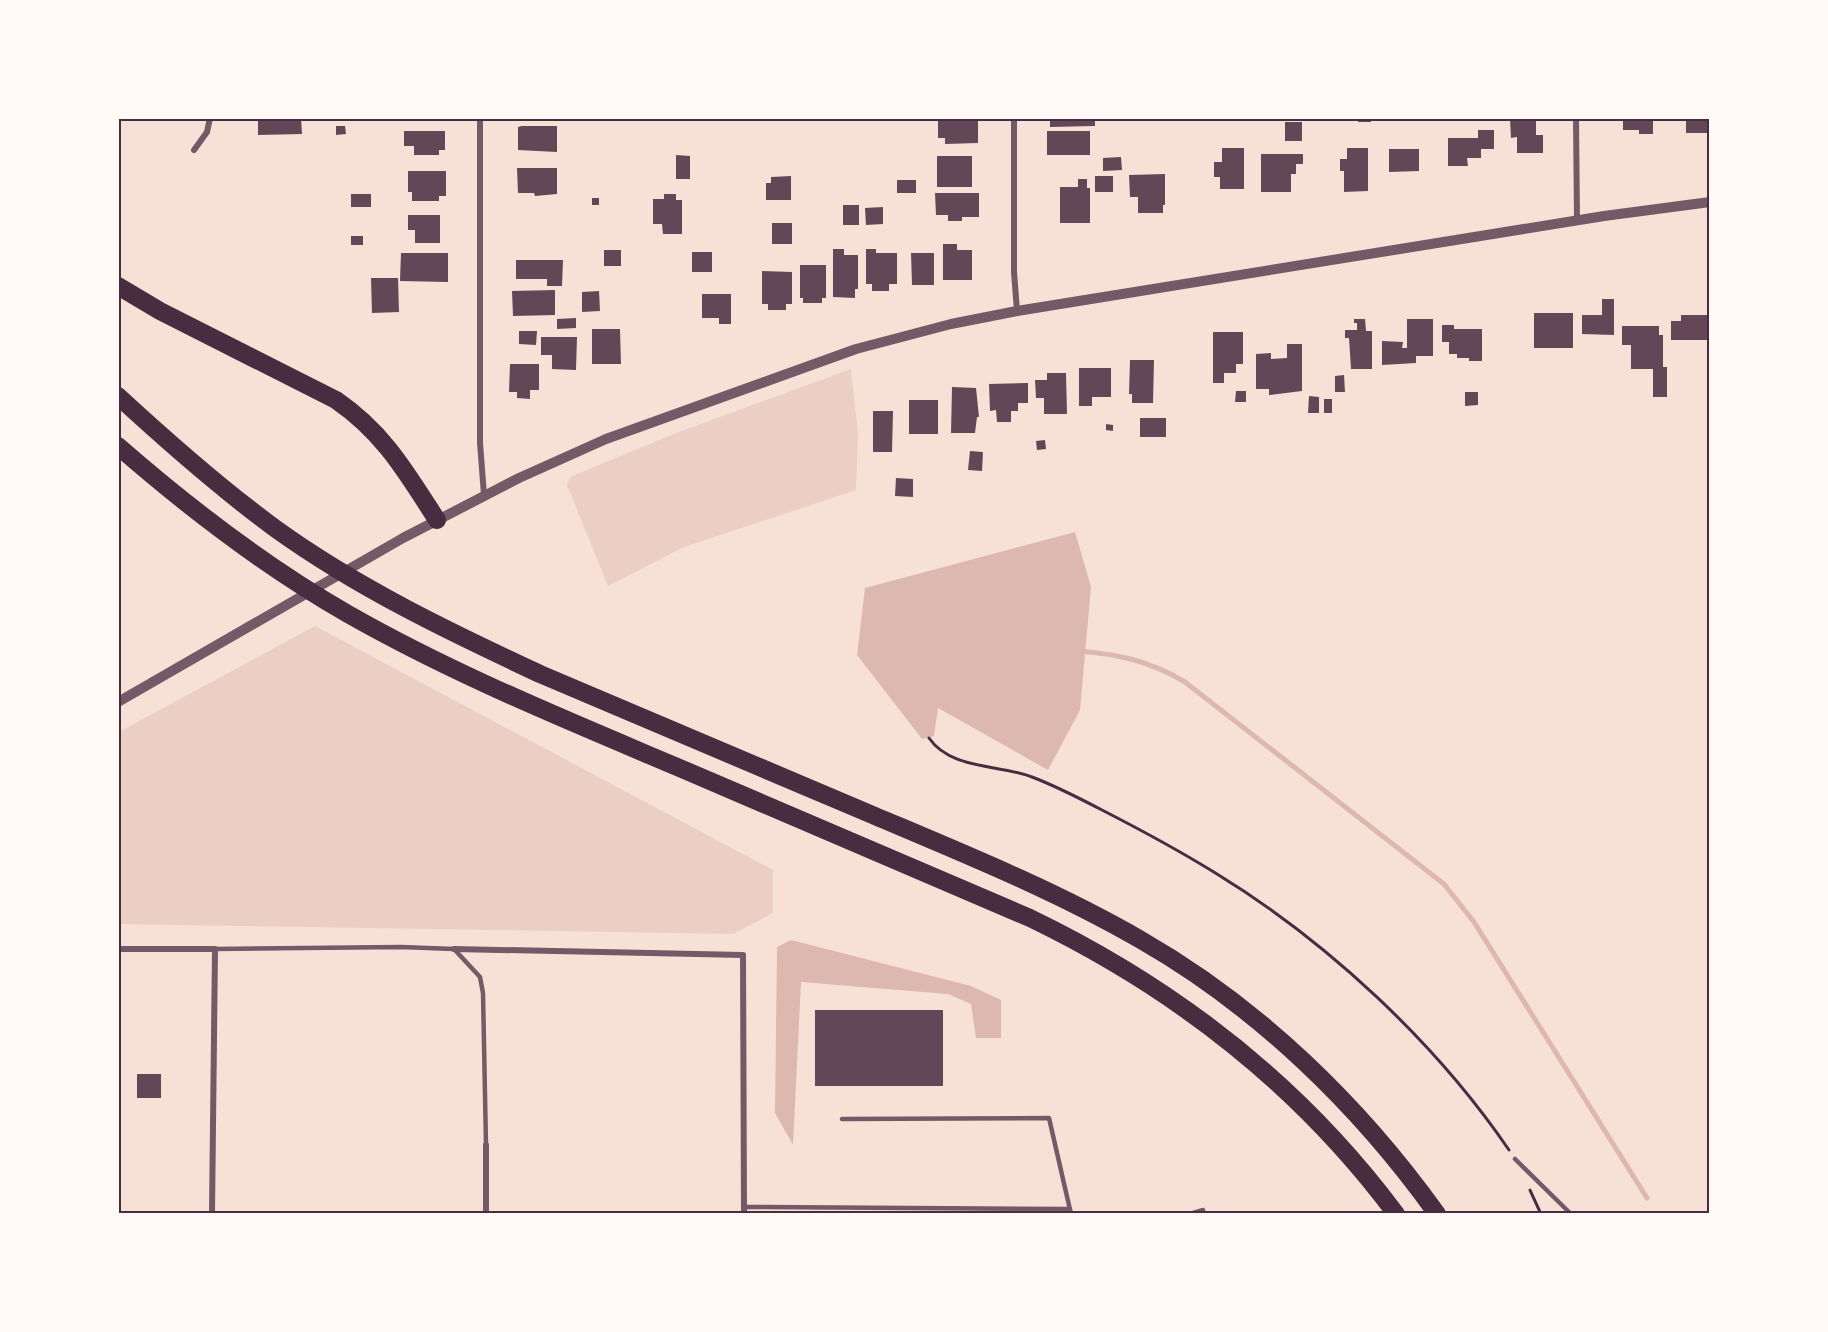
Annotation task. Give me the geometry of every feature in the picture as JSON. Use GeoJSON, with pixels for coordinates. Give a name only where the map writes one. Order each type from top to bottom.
{"type":"FeatureCollection","features":[{"type":"Feature","properties":{"kind":"highway"},"geometry":{"type":"LineString","coordinates":[[118,286],[160,311],[336,400],[361,417],[396,455],[437,520]]}},
{"type":"Feature","properties":{"kind":"highway"},"geometry":{"type":"LineString","coordinates":[[118,396],[188,460],[277,530],[380,594],[540,674],[1037,886],[1144,941],[1252,1017],[1300,1058],[1383,1144],[1437,1214]]}},
{"type":"Feature","properties":{"kind":"highway"},"geometry":{"type":"LineString","coordinates":[[118,446],[171,492],[226,534],[347,613],[420,652],[506,694],[1030,918],[1081,943],[1150,983],[1217,1031],[1276,1080],[1318,1120],[1396,1214]]}},
{"type":"Feature","properties":{"kind":"street"},"geometry":{"type":"LineString","coordinates":[[194,150],[207,132],[210,118]]}},
{"type":"Feature","properties":{"kind":"street"},"geometry":{"type":"LineString","coordinates":[[480,118],[480,443],[484,495]]}},
{"type":"Feature","properties":{"kind":"street"},"geometry":{"type":"LineString","coordinates":[[1014,118],[1014,272],[1017,311]]}},
{"type":"Feature","properties":{"kind":"street"},"geometry":{"type":"LineString","coordinates":[[1576,118],[1577,221]]}},
{"type":"Feature","properties":{"kind":"street"},"geometry":{"type":"LineString","coordinates":[[118,702],[403,538],[484,495],[606,440],[856,349],[940,326],[1017,311],[1577,221],[1710,202]]}},
{"type":"Feature","properties":{"kind":"street"},"geometry":{"type":"LineString","coordinates":[[118,949],[215,949],[212,1214]]}},
{"type":"Feature","properties":{"kind":"street"},"geometry":{"type":"LineString","coordinates":[[454,949],[743,955],[744,1210]]}},
{"type":"Feature","properties":{"kind":"street"},"geometry":{"type":"LineString","coordinates":[[486,1145],[486,1214]]}},
{"type":"Feature","properties":{"kind":"lane"},"geometry":{"type":"LineString","coordinates":[[215,949],[401,947],[454,949],[480,977],[483,993],[486,1145]]}},
{"type":"Feature","properties":{"kind":"lane"},"geometry":{"type":"LineString","coordinates":[[744,1210],[1070,1211],[1048,1118],[842,1119]]}},
{"type":"Feature","properties":{"kind":"lane"},"geometry":{"type":"LineString","coordinates":[[1515,1159],[1571,1214]]}},
{"type":"Feature","properties":{"kind":"lane"},"geometry":{"type":"LineString","coordinates":[[1190,1214],[1203,1210],[1204,1214]]}},
{"type":"Feature","properties":{"kind":"path"},"geometry":{"type":"LineString","coordinates":[[929,738],[944,754],[1031,776],[1101,809],[1218,874],[1297,929],[1368,990],[1424,1044],[1486,1117],[1515,1159]]}},
{"type":"Feature","properties":{"kind":"shaded area"},"geometry":{"type":"Polygon","coordinates":[[[851,369],[858,434],[856,490],[684,547],[608,586],[567,485],[570,477],[676,433],[851,369]]]}},
{"type":"Feature","properties":{"kind":"shaded area"},"geometry":{"type":"Polygon","coordinates":[[[1075,532],[1091,587],[1080,710],[1048,770],[938,708],[934,736],[922,739],[857,655],[865,588],[1075,532]]]}},
{"type":"Feature","properties":{"kind":"shaded area"},"geometry":{"type":"Polygon","coordinates":[[[315,626],[773,870],[773,913],[733,934],[119,924],[119,732],[315,626]]]}},
{"type":"Feature","properties":{"kind":"shaded area"},"geometry":{"type":"Polygon","coordinates":[[[791,940],[971,986],[1001,1000],[1001,1038],[976,1038],[971,1004],[948,994],[801,982],[793,1145],[775,1113],[777,947],[791,940]]]}},
{"type":"Feature","properties":{"kind":"building"},"geometry":{"type":"Polygon","coordinates":[[[258,118],[301,118],[302,134],[258,135],[258,118]]]}},
{"type":"Feature","properties":{"kind":"building"},"geometry":{"type":"Polygon","coordinates":[[[1050,118],[1095,118],[1095,126],[1050,127],[1050,118]]]}},
{"type":"Feature","properties":{"kind":"building"},"geometry":{"type":"Polygon","coordinates":[[[1358,118],[1371,118],[1371,122],[1358,122],[1358,118]]]}},
{"type":"Feature","properties":{"kind":"building"},"geometry":{"type":"Polygon","coordinates":[[[1510,118],[1536,118],[1536,135],[1543,135],[1543,153],[1517,153],[1517,137],[1511,138],[1510,118]]]}},
{"type":"Feature","properties":{"kind":"building"},"geometry":{"type":"Polygon","coordinates":[[[1623,118],[1653,118],[1653,134],[1639,134],[1639,130],[1623,130],[1623,118]]]}},
{"type":"Feature","properties":{"kind":"building"},"geometry":{"type":"Polygon","coordinates":[[[1686,118],[1710,118],[1710,133],[1686,133],[1686,118]]]}},
{"type":"Feature","properties":{"kind":"building"},"geometry":{"type":"Polygon","coordinates":[[[938,119],[978,119],[978,143],[945,144],[945,138],[938,138],[938,119]]]}},
{"type":"Feature","properties":{"kind":"building"},"geometry":{"type":"Polygon","coordinates":[[[1285,122],[1302,122],[1302,141],[1285,141],[1285,122]]]}},
{"type":"Feature","properties":{"kind":"building"},"geometry":{"type":"Polygon","coordinates":[[[336,126],[345,126],[346,134],[336,135],[336,126]]]}},
{"type":"Feature","properties":{"kind":"building"},"geometry":{"type":"Polygon","coordinates":[[[557,126],[557,152],[518,150],[518,127],[557,126]]]}},
{"type":"Feature","properties":{"kind":"building"},"geometry":{"type":"Polygon","coordinates":[[[1478,130],[1494,130],[1494,149],[1481,149],[1481,158],[1467,158],[1468,166],[1448,166],[1448,138],[1478,138],[1478,130]]]}},
{"type":"Feature","properties":{"kind":"building"},"geometry":{"type":"Polygon","coordinates":[[[404,131],[445,131],[445,150],[439,150],[439,155],[414,155],[414,146],[404,146],[404,131]]]}},
{"type":"Feature","properties":{"kind":"building"},"geometry":{"type":"Polygon","coordinates":[[[1047,131],[1090,131],[1090,155],[1047,155],[1047,131]]]}},
{"type":"Feature","properties":{"kind":"building"},"geometry":{"type":"Polygon","coordinates":[[[1222,148],[1244,148],[1244,189],[1220,189],[1220,177],[1214,177],[1214,162],[1222,162],[1222,148]]]}},
{"type":"Feature","properties":{"kind":"building"},"geometry":{"type":"Polygon","coordinates":[[[1347,148],[1368,148],[1368,191],[1344,192],[1344,171],[1340,171],[1340,159],[1347,159],[1347,148]]]}},
{"type":"Feature","properties":{"kind":"building"},"geometry":{"type":"Polygon","coordinates":[[[1389,149],[1419,149],[1419,171],[1389,172],[1389,149]]]}},
{"type":"Feature","properties":{"kind":"building"},"geometry":{"type":"Polygon","coordinates":[[[1261,154],[1303,154],[1303,164],[1296,164],[1296,174],[1291,174],[1291,192],[1261,192],[1261,154]]]}},
{"type":"Feature","properties":{"kind":"building"},"geometry":{"type":"Polygon","coordinates":[[[676,155],[690,156],[690,179],[676,179],[676,155]]]}},
{"type":"Feature","properties":{"kind":"building"},"geometry":{"type":"Polygon","coordinates":[[[937,156],[972,156],[972,187],[937,187],[937,156]]]}},
{"type":"Feature","properties":{"kind":"building"},"geometry":{"type":"Polygon","coordinates":[[[1121,157],[1122,170],[1103,171],[1103,158],[1121,157]]]}},
{"type":"Feature","properties":{"kind":"building"},"geometry":{"type":"Polygon","coordinates":[[[517,168],[557,168],[557,194],[535,196],[534,193],[518,193],[517,168]]]}},
{"type":"Feature","properties":{"kind":"building"},"geometry":{"type":"Polygon","coordinates":[[[408,171],[446,171],[446,196],[439,196],[439,201],[412,201],[412,192],[408,192],[408,171]]]}},
{"type":"Feature","properties":{"kind":"building"},"geometry":{"type":"Polygon","coordinates":[[[1165,174],[1163,213],[1138,213],[1138,197],[1130,197],[1129,175],[1165,174]]]}},
{"type":"Feature","properties":{"kind":"building"},"geometry":{"type":"Polygon","coordinates":[[[791,176],[791,200],[766,200],[766,183],[771,183],[771,177],[791,176]]]}},
{"type":"Feature","properties":{"kind":"building"},"geometry":{"type":"Polygon","coordinates":[[[1095,176],[1113,176],[1113,192],[1095,192],[1095,176]]]}},
{"type":"Feature","properties":{"kind":"building"},"geometry":{"type":"Polygon","coordinates":[[[1078,179],[1087,179],[1087,188],[1090,188],[1090,223],[1060,223],[1060,187],[1078,187],[1078,179]]]}},
{"type":"Feature","properties":{"kind":"building"},"geometry":{"type":"Polygon","coordinates":[[[897,180],[916,180],[916,193],[897,193],[897,180]]]}},
{"type":"Feature","properties":{"kind":"building"},"geometry":{"type":"Polygon","coordinates":[[[935,193],[979,193],[979,217],[962,217],[962,221],[948,221],[948,215],[936,215],[935,193]]]}},
{"type":"Feature","properties":{"kind":"building"},"geometry":{"type":"Polygon","coordinates":[[[351,194],[371,194],[371,207],[351,207],[351,194]]]}},
{"type":"Feature","properties":{"kind":"building"},"geometry":{"type":"Polygon","coordinates":[[[664,194],[676,194],[676,200],[682,200],[682,234],[663,234],[662,224],[653,224],[653,199],[664,199],[664,194]]]}},
{"type":"Feature","properties":{"kind":"building"},"geometry":{"type":"Polygon","coordinates":[[[592,198],[599,198],[599,205],[592,205],[592,198]]]}},
{"type":"Feature","properties":{"kind":"building"},"geometry":{"type":"Polygon","coordinates":[[[843,205],[859,205],[859,225],[843,225],[843,205]]]}},
{"type":"Feature","properties":{"kind":"building"},"geometry":{"type":"Polygon","coordinates":[[[883,207],[883,224],[866,225],[865,208],[883,207]]]}},
{"type":"Feature","properties":{"kind":"building"},"geometry":{"type":"Polygon","coordinates":[[[408,215],[440,215],[440,243],[415,243],[415,230],[408,230],[408,215]]]}},
{"type":"Feature","properties":{"kind":"building"},"geometry":{"type":"Polygon","coordinates":[[[772,223],[792,223],[792,244],[772,244],[772,223]]]}},
{"type":"Feature","properties":{"kind":"building"},"geometry":{"type":"Polygon","coordinates":[[[351,236],[363,236],[363,245],[351,245],[351,236]]]}},
{"type":"Feature","properties":{"kind":"building"},"geometry":{"type":"Polygon","coordinates":[[[943,244],[957,244],[957,250],[972,250],[972,280],[943,280],[943,244]]]}},
{"type":"Feature","properties":{"kind":"building"},"geometry":{"type":"Polygon","coordinates":[[[833,249],[844,249],[844,255],[858,255],[858,289],[855,289],[855,298],[833,297],[833,249]]]}},
{"type":"Feature","properties":{"kind":"building"},"geometry":{"type":"Polygon","coordinates":[[[866,249],[876,249],[876,253],[897,253],[897,284],[889,284],[889,291],[872,291],[872,284],[866,284],[866,249]]]}},
{"type":"Feature","properties":{"kind":"building"},"geometry":{"type":"Polygon","coordinates":[[[604,250],[621,250],[621,266],[604,266],[604,250]]]}},
{"type":"Feature","properties":{"kind":"building"},"geometry":{"type":"Polygon","coordinates":[[[692,252],[712,252],[712,272],[692,272],[692,252]]]}},
{"type":"Feature","properties":{"kind":"building"},"geometry":{"type":"Polygon","coordinates":[[[401,253],[448,253],[448,282],[400,281],[401,253]]]}},
{"type":"Feature","properties":{"kind":"building"},"geometry":{"type":"Polygon","coordinates":[[[911,253],[934,253],[934,285],[912,285],[911,253]]]}},
{"type":"Feature","properties":{"kind":"building"},"geometry":{"type":"Polygon","coordinates":[[[516,260],[563,260],[562,286],[547,286],[547,279],[516,279],[516,260]]]}},
{"type":"Feature","properties":{"kind":"building"},"geometry":{"type":"Polygon","coordinates":[[[800,265],[826,265],[826,298],[822,298],[822,303],[803,303],[803,298],[800,298],[800,265]]]}},
{"type":"Feature","properties":{"kind":"building"},"geometry":{"type":"Polygon","coordinates":[[[762,271],[792,272],[792,304],[786,304],[786,310],[768,310],[768,304],[762,304],[762,271]]]}},
{"type":"Feature","properties":{"kind":"building"},"geometry":{"type":"Polygon","coordinates":[[[371,278],[398,278],[399,312],[372,313],[371,278]]]}},
{"type":"Feature","properties":{"kind":"building"},"geometry":{"type":"Polygon","coordinates":[[[555,290],[555,315],[513,316],[512,291],[555,290]]]}},
{"type":"Feature","properties":{"kind":"building"},"geometry":{"type":"Polygon","coordinates":[[[599,291],[600,311],[582,312],[582,292],[599,291]]]}},
{"type":"Feature","properties":{"kind":"building"},"geometry":{"type":"Polygon","coordinates":[[[702,294],[731,294],[731,324],[719,324],[719,318],[702,318],[702,294]]]}},
{"type":"Feature","properties":{"kind":"building"},"geometry":{"type":"Polygon","coordinates":[[[1602,299],[1614,299],[1614,335],[1582,334],[1582,315],[1602,315],[1602,299]]]}},
{"type":"Feature","properties":{"kind":"building"},"geometry":{"type":"Polygon","coordinates":[[[1534,313],[1573,313],[1573,348],[1534,348],[1534,313]]]}},
{"type":"Feature","properties":{"kind":"building"},"geometry":{"type":"Polygon","coordinates":[[[1681,315],[1708,315],[1708,340],[1671,340],[1671,321],[1681,321],[1681,315]]]}},
{"type":"Feature","properties":{"kind":"building"},"geometry":{"type":"Polygon","coordinates":[[[576,318],[576,328],[557,329],[557,319],[576,318]]]}},
{"type":"Feature","properties":{"kind":"building"},"geometry":{"type":"Polygon","coordinates":[[[1354,319],[1365,319],[1366,331],[1372,331],[1372,369],[1351,369],[1349,338],[1345,338],[1345,330],[1357,330],[1357,323],[1354,323],[1354,319]]]}},
{"type":"Feature","properties":{"kind":"building"},"geometry":{"type":"Polygon","coordinates":[[[1407,319],[1433,319],[1433,356],[1416,356],[1416,363],[1382,365],[1382,341],[1403,342],[1402,348],[1407,348],[1407,319]]]}},
{"type":"Feature","properties":{"kind":"building"},"geometry":{"type":"Polygon","coordinates":[[[1442,325],[1454,325],[1454,329],[1482,329],[1482,361],[1469,361],[1469,358],[1457,358],[1457,354],[1449,354],[1449,342],[1442,342],[1442,325]]]}},
{"type":"Feature","properties":{"kind":"building"},"geometry":{"type":"Polygon","coordinates":[[[1622,326],[1659,326],[1659,335],[1663,335],[1663,367],[1667,367],[1667,397],[1653,397],[1653,369],[1631,369],[1631,345],[1622,345],[1622,326]]]}},
{"type":"Feature","properties":{"kind":"building"},"geometry":{"type":"Polygon","coordinates":[[[592,329],[620,329],[621,364],[592,364],[592,329]]]}},
{"type":"Feature","properties":{"kind":"building"},"geometry":{"type":"Polygon","coordinates":[[[519,331],[537,331],[536,345],[519,344],[519,331]]]}},
{"type":"Feature","properties":{"kind":"building"},"geometry":{"type":"Polygon","coordinates":[[[1213,332],[1243,332],[1243,364],[1236,364],[1236,373],[1224,373],[1224,383],[1213,383],[1213,332]]]}},
{"type":"Feature","properties":{"kind":"building"},"geometry":{"type":"Polygon","coordinates":[[[541,337],[577,337],[576,370],[552,369],[552,355],[541,355],[541,337]]]}},
{"type":"Feature","properties":{"kind":"building"},"geometry":{"type":"Polygon","coordinates":[[[1287,344],[1302,344],[1302,391],[1269,395],[1269,389],[1256,389],[1256,354],[1271,353],[1271,359],[1287,358],[1287,344]]]}},
{"type":"Feature","properties":{"kind":"building"},"geometry":{"type":"Polygon","coordinates":[[[1130,360],[1154,360],[1153,403],[1132,403],[1132,394],[1129,394],[1130,360]]]}},
{"type":"Feature","properties":{"kind":"building"},"geometry":{"type":"Polygon","coordinates":[[[510,364],[539,364],[539,390],[530,390],[530,399],[517,398],[517,392],[509,392],[510,364]]]}},
{"type":"Feature","properties":{"kind":"building"},"geometry":{"type":"Polygon","coordinates":[[[1079,368],[1111,368],[1111,397],[1092,397],[1092,406],[1079,406],[1079,368]]]}},
{"type":"Feature","properties":{"kind":"building"},"geometry":{"type":"Polygon","coordinates":[[[1047,373],[1066,373],[1067,414],[1044,414],[1044,398],[1036,398],[1035,380],[1047,380],[1047,373]]]}},
{"type":"Feature","properties":{"kind":"building"},"geometry":{"type":"Polygon","coordinates":[[[1344,375],[1345,392],[1335,392],[1335,376],[1344,375]]]}},
{"type":"Feature","properties":{"kind":"building"},"geometry":{"type":"Polygon","coordinates":[[[1028,383],[1028,403],[1018,403],[1018,411],[1011,411],[1011,422],[997,422],[996,410],[990,411],[989,384],[1028,383]]]}},
{"type":"Feature","properties":{"kind":"building"},"geometry":{"type":"Polygon","coordinates":[[[952,387],[976,388],[979,417],[977,417],[975,433],[951,433],[952,387]]]}},
{"type":"Feature","properties":{"kind":"building"},"geometry":{"type":"Polygon","coordinates":[[[1236,391],[1246,391],[1246,402],[1235,402],[1236,391]]]}},
{"type":"Feature","properties":{"kind":"building"},"geometry":{"type":"Polygon","coordinates":[[[1465,392],[1478,392],[1478,405],[1465,406],[1465,392]]]}},
{"type":"Feature","properties":{"kind":"building"},"geometry":{"type":"Polygon","coordinates":[[[1309,396],[1319,397],[1319,413],[1308,413],[1309,396]]]}},
{"type":"Feature","properties":{"kind":"building"},"geometry":{"type":"Polygon","coordinates":[[[1324,399],[1332,399],[1332,413],[1324,413],[1324,399]]]}},
{"type":"Feature","properties":{"kind":"building"},"geometry":{"type":"Polygon","coordinates":[[[909,400],[938,400],[938,434],[909,434],[909,400]]]}},
{"type":"Feature","properties":{"kind":"building"},"geometry":{"type":"Polygon","coordinates":[[[873,411],[893,411],[892,452],[873,452],[873,411]]]}},
{"type":"Feature","properties":{"kind":"building"},"geometry":{"type":"Polygon","coordinates":[[[1140,418],[1166,418],[1166,437],[1140,437],[1140,418]]]}},
{"type":"Feature","properties":{"kind":"building"},"geometry":{"type":"Polygon","coordinates":[[[1106,424],[1113,425],[1113,431],[1106,430],[1106,424]]]}},
{"type":"Feature","properties":{"kind":"building"},"geometry":{"type":"Polygon","coordinates":[[[1045,440],[1046,449],[1037,450],[1036,441],[1045,440]]]}},
{"type":"Feature","properties":{"kind":"building"},"geometry":{"type":"Polygon","coordinates":[[[970,451],[983,452],[982,471],[968,470],[970,451]]]}},
{"type":"Feature","properties":{"kind":"building"},"geometry":{"type":"Polygon","coordinates":[[[896,478],[913,479],[913,497],[895,496],[896,478]]]}},
{"type":"Feature","properties":{"kind":"building"},"geometry":{"type":"Polygon","coordinates":[[[815,1010],[943,1010],[943,1086],[815,1086],[815,1010]]]}},
{"type":"Feature","properties":{"kind":"building"},"geometry":{"type":"Polygon","coordinates":[[[137,1074],[161,1074],[161,1098],[137,1098],[137,1074]]]}},
{"type":"Feature","properties":{"kind":"waterway"},"geometry":{"type":"LineString","coordinates":[[1078,651],[1133,660],[1159,669],[1185,682],[1444,884],[1474,922],[1647,1198]]}}]}
